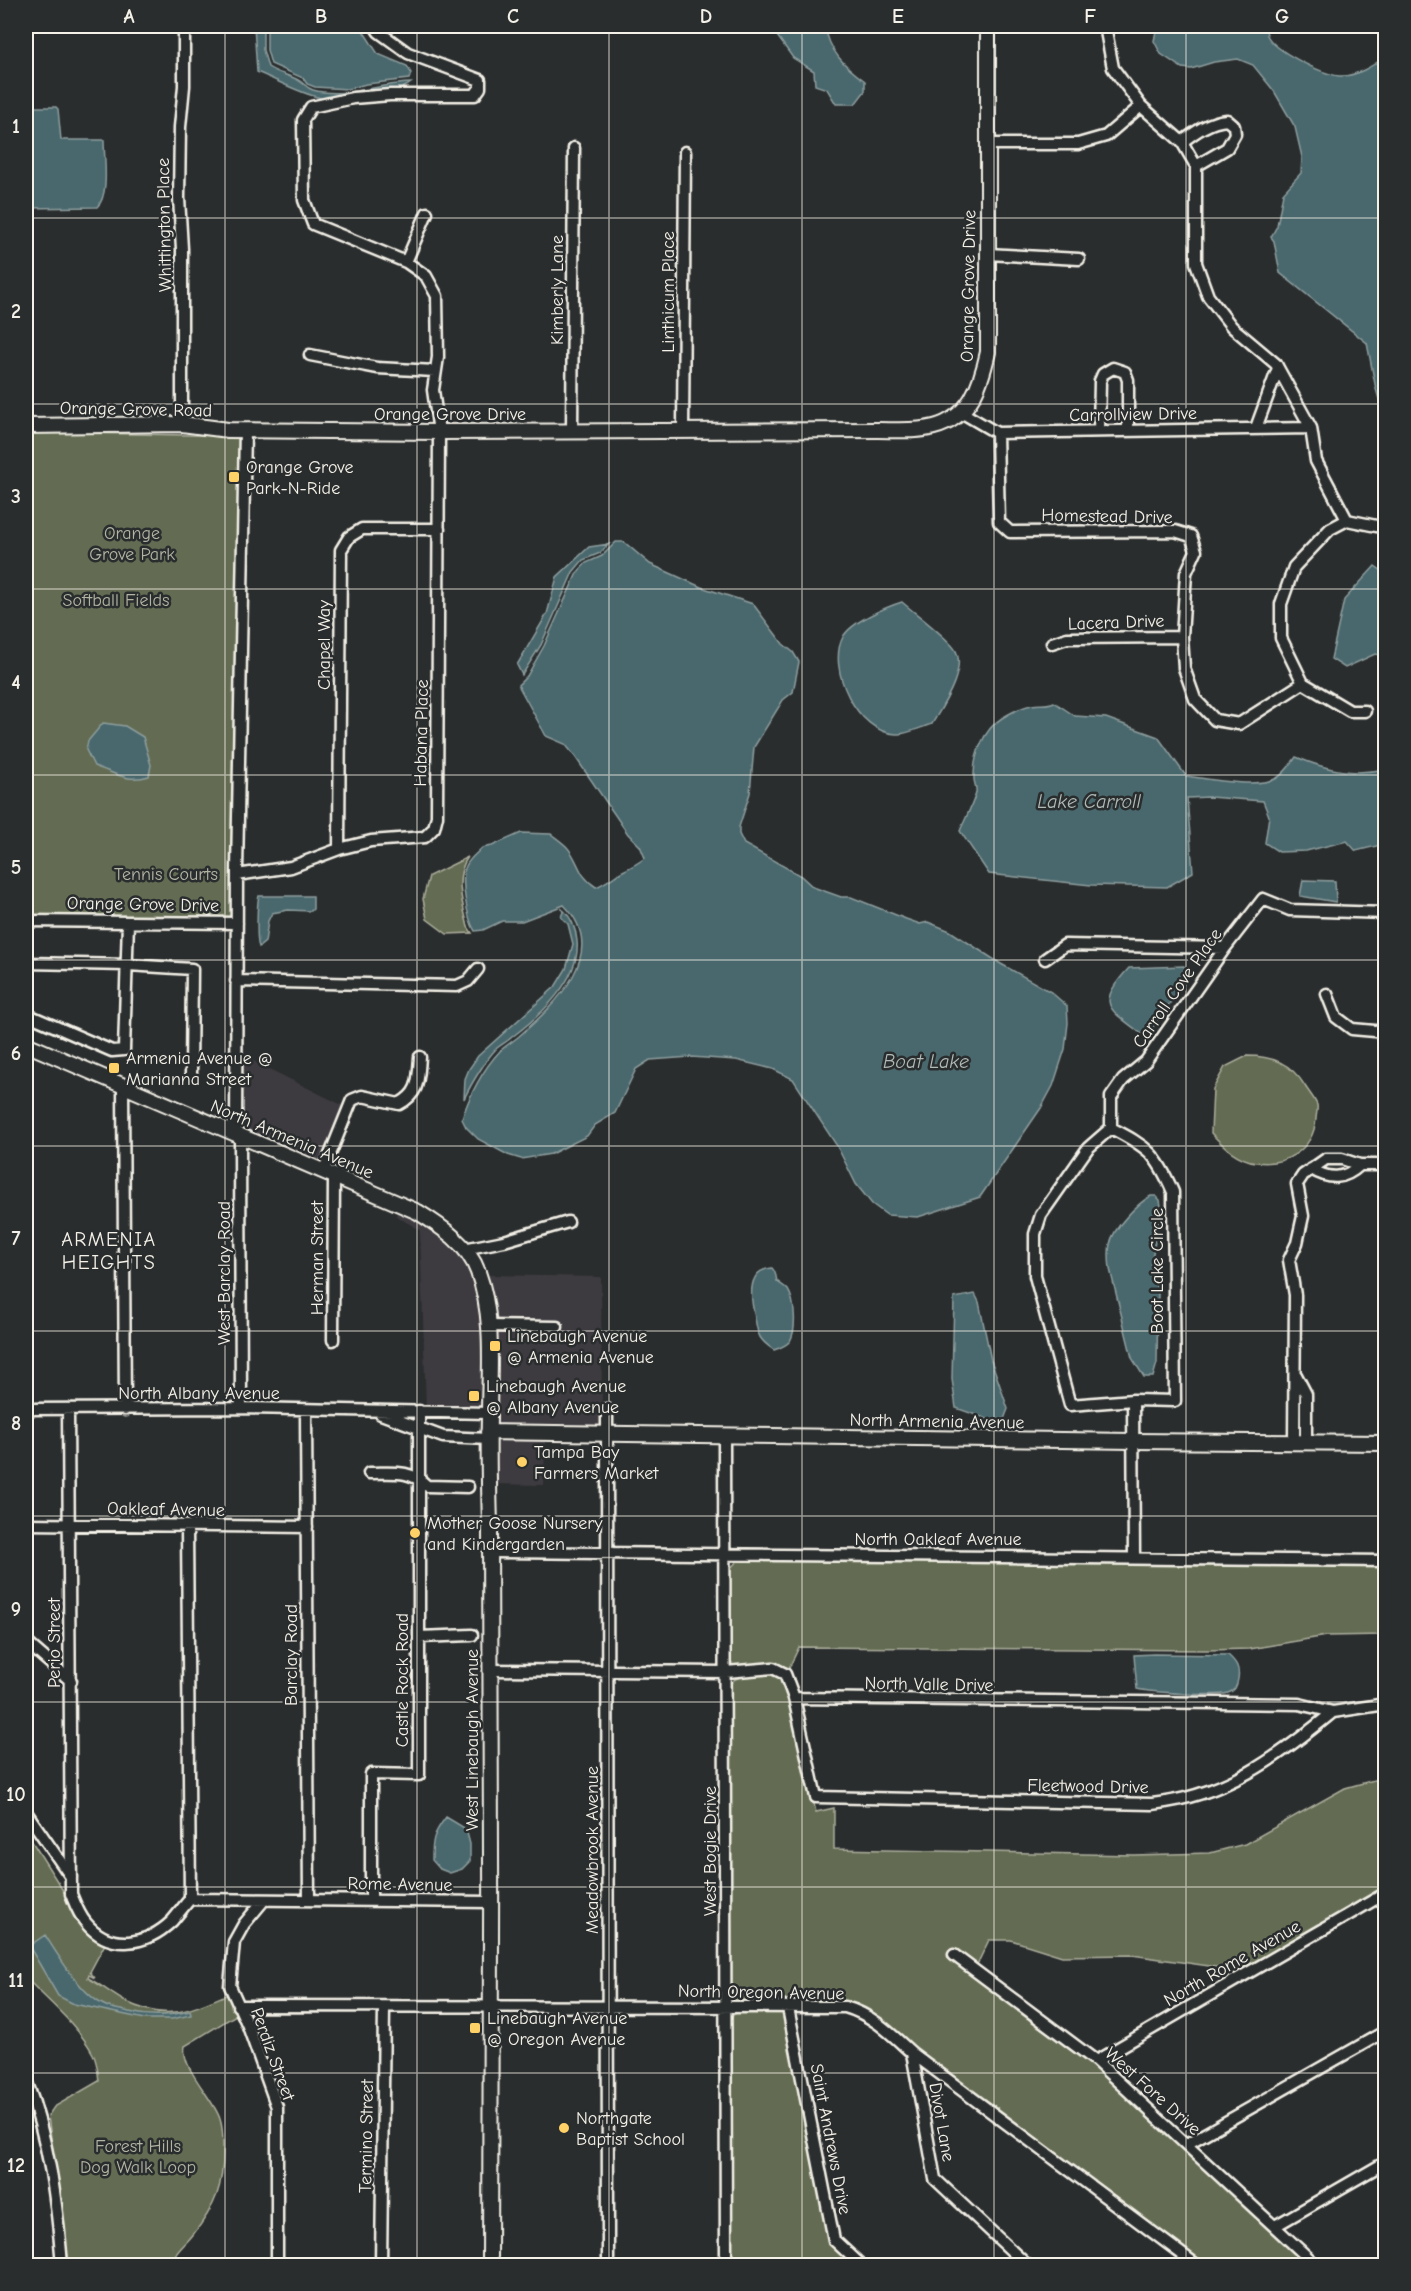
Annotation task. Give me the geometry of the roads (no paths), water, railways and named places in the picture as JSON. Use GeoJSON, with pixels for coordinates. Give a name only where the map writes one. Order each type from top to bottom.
{"type":"FeatureCollection","features":[{"type":"Feature","properties":{"kind":"street","name":"Whittington Place"},"geometry":{"type":"LineString","coordinates":[[183,424],[182,249],[179,198],[184,26]]}},
{"type":"Feature","properties":{"kind":"street","name":"Habana Place"},"geometry":{"type":"LineString","coordinates":[[237,875],[291,867],[339,849],[371,841],[425,837],[434,828],[437,816],[440,432],[433,390],[438,357],[437,296],[426,276],[406,262],[313,224],[304,200],[303,120],[311,107],[353,98],[390,95],[474,95],[480,88],[480,80],[408,53],[379,32],[375,26]]}},
{"type":"Feature","properties":{"kind":"street","name":"Orange Grove Drive"},"geometry":{"type":"LineString","coordinates":[[26,921],[237,923],[245,430],[684,432],[914,429],[935,427],[961,412],[974,397],[983,376],[988,352],[988,26]]}},
{"type":"Feature","properties":{"kind":"street"},"geometry":{"type":"LineString","coordinates":[[1105,26],[1113,68],[1141,106],[1182,142],[1196,166],[1196,262],[1208,296],[1232,327],[1276,364],[1311,428],[1316,461],[1347,520]]}},
{"type":"Feature","properties":{"kind":"street"},"geometry":{"type":"LineString","coordinates":[[988,144],[1078,144],[1106,136],[1141,106]]}},
{"type":"Feature","properties":{"kind":"street"},"geometry":{"type":"LineString","coordinates":[[1182,142],[1219,120],[1227,120],[1234,126],[1235,134],[1227,148],[1196,166]]}},
{"type":"Feature","properties":{"kind":"street","name":"Kimberly Lane"},"geometry":{"type":"LineString","coordinates":[[573,432],[574,148]]}},
{"type":"Feature","properties":{"kind":"street","name":"Linthicum Place"},"geometry":{"type":"LineString","coordinates":[[684,432],[685,153]]}},
{"type":"Feature","properties":{"kind":"street"},"geometry":{"type":"LineString","coordinates":[[406,262],[427,213]]}},
{"type":"Feature","properties":{"kind":"street"},"geometry":{"type":"LineString","coordinates":[[987,254],[1079,259]]}},
{"type":"Feature","properties":{"kind":"street"},"geometry":{"type":"LineString","coordinates":[[310,355],[377,368],[435,371]]}},
{"type":"Feature","properties":{"kind":"street"},"geometry":{"type":"LineString","coordinates":[[1099,431],[1100,381],[1103,374],[1113,368],[1125,372],[1128,380],[1128,431]]}},
{"type":"Feature","properties":{"kind":"street"},"geometry":{"type":"LineString","coordinates":[[1256,429],[1278,368]]}},
{"type":"Feature","properties":{"kind":"street"},"geometry":{"type":"LineString","coordinates":[[961,412],[997,433]]}},
{"type":"Feature","properties":{"kind":"street","name":"Orange Grove Road"},"geometry":{"type":"LineString","coordinates":[[26,426],[183,424],[245,430]]}},
{"type":"Feature","properties":{"kind":"street","name":"Carrollview Drive"},"geometry":{"type":"LineString","coordinates":[[997,433],[1311,428]]}},
{"type":"Feature","properties":{"kind":"street","name":"Homestead Drive"},"geometry":{"type":"LineString","coordinates":[[997,433],[999,522],[1010,532],[1175,531],[1191,536],[1196,551],[1186,573],[1182,637],[1184,668],[1195,699],[1215,720],[1239,724],[1303,683]]}},
{"type":"Feature","properties":{"kind":"street"},"geometry":{"type":"LineString","coordinates":[[1365,711],[1350,711],[1303,683],[1281,638],[1281,604],[1294,567],[1330,529],[1347,520],[1386,528]]}},
{"type":"Feature","properties":{"kind":"street","name":"Chapel Way"},"geometry":{"type":"LineString","coordinates":[[339,849],[341,550],[349,537],[362,530],[440,529]]}},
{"type":"Feature","properties":{"kind":"street","name":"Lacera Drive"},"geometry":{"type":"LineString","coordinates":[[1052,643],[1067,638],[1182,637]]}},
{"type":"Feature","properties":{"kind":"street","name":"Carroll Cove Place"},"geometry":{"type":"LineString","coordinates":[[1111,1128],[1111,1097],[1123,1080],[1146,1061],[1225,948],[1263,899],[1290,910],[1386,913]]}},
{"type":"Feature","properties":{"kind":"street"},"geometry":{"type":"LineString","coordinates":[[26,1014],[112,1051],[124,1050],[128,922]]}},
{"type":"Feature","properties":{"kind":"street","name":"West Barclay Road"},"geometry":{"type":"LineString","coordinates":[[237,923],[241,1408]]}},
{"type":"Feature","properties":{"kind":"street"},"geometry":{"type":"LineString","coordinates":[[1045,959],[1065,945],[1225,948]]}},
{"type":"Feature","properties":{"kind":"street"},"geometry":{"type":"LineString","coordinates":[[26,963],[128,964],[192,969],[191,1075]]}},
{"type":"Feature","properties":{"kind":"street"},"geometry":{"type":"LineString","coordinates":[[236,981],[458,986],[468,981],[478,969]]}},
{"type":"Feature","properties":{"kind":"street"},"geometry":{"type":"LineString","coordinates":[[1327,994],[1336,1017],[1352,1029],[1386,1032]]}},
{"type":"Feature","properties":{"kind":"street","name":"North Armenia Avenue"},"geometry":{"type":"LineString","coordinates":[[26,1044],[418,1212],[444,1228]]}},
{"type":"Feature","properties":{"kind":"street"},"geometry":{"type":"LineString","coordinates":[[328,1174],[352,1100],[362,1096],[399,1104],[411,1098],[418,1083],[420,1057]]}},
{"type":"Feature","properties":{"kind":"street"},"geometry":{"type":"LineString","coordinates":[[123,1086],[124,1410]]}},
{"type":"Feature","properties":{"kind":"street"},"geometry":{"type":"LineString","coordinates":[[1111,1128],[1088,1148],[1041,1215],[1035,1234],[1035,1276],[1070,1405],[1133,1400],[1134,1557]]}},
{"type":"Feature","properties":{"kind":"street","name":"Boot Lake Circle"},"geometry":{"type":"LineString","coordinates":[[1111,1128],[1140,1143],[1161,1164],[1173,1192],[1175,1401],[1133,1400]]}},
{"type":"Feature","properties":{"kind":"street"},"geometry":{"type":"LineString","coordinates":[[1300,1442],[1294,1372],[1295,1295],[1289,1260],[1297,1244],[1303,1216],[1297,1184],[1311,1169],[1326,1159],[1342,1159],[1360,1165],[1386,1165]]}},
{"type":"Feature","properties":{"kind":"street"},"geometry":{"type":"LineString","coordinates":[[1311,1169],[1325,1177],[1339,1176],[1352,1173],[1360,1165]]}},
{"type":"Feature","properties":{"kind":"street","name":"Herman Street"},"geometry":{"type":"LineString","coordinates":[[328,1174],[333,1340]]}},
{"type":"Feature","properties":{"kind":"street"},"geometry":{"type":"LineString","coordinates":[[464,1249],[504,1241],[568,1222]]}},
{"type":"Feature","properties":{"kind":"street","name":"West Linebaugh Avenue"},"geometry":{"type":"LineString","coordinates":[[444,1228],[464,1249],[478,1271],[490,1326],[490,2265]]}},
{"type":"Feature","properties":{"kind":"street"},"geometry":{"type":"LineString","coordinates":[[490,1326],[557,1327]]}},
{"type":"Feature","properties":{"kind":"street","name":"North Albany Avenue"},"geometry":{"type":"LineString","coordinates":[[26,1409],[241,1408],[489,1413]]}},
{"type":"Feature","properties":{"kind":"street","name":"Perio Street"},"geometry":{"type":"LineString","coordinates":[[68,1409],[71,1877]]}},
{"type":"Feature","properties":{"kind":"street","name":"Meadowbrook Avenue"},"geometry":{"type":"LineString","coordinates":[[607,1409],[608,2265]]}},
{"type":"Feature","properties":{"kind":"street","name":"Barclay Road"},"geometry":{"type":"LineString","coordinates":[[306,1411],[309,1900]]}},
{"type":"Feature","properties":{"kind":"street","name":"North Albany Avenue"},"geometry":{"type":"LineString","coordinates":[[372,1411],[443,1437],[489,1436]]}},
{"type":"Feature","properties":{"kind":"street","name":"Castle Rock Road"},"geometry":{"type":"LineString","coordinates":[[371,1900],[371,1774],[419,1775],[419,1411]]}},
{"type":"Feature","properties":{"kind":"street","name":"North Armenia Avenue"},"geometry":{"type":"LineString","coordinates":[[489,1436],[607,1435],[1386,1443]]}},
{"type":"Feature","properties":{"kind":"street","name":"West Bogie Drive"},"geometry":{"type":"LineString","coordinates":[[724,1436],[726,2265]]}},
{"type":"Feature","properties":{"kind":"street"},"geometry":{"type":"LineString","coordinates":[[369,1473],[410,1474],[418,1477],[427,1486],[468,1487]]}},
{"type":"Feature","properties":{"kind":"street","name":"Oakleaf Avenue"},"geometry":{"type":"LineString","coordinates":[[26,1524],[307,1527]]}},
{"type":"Feature","properties":{"kind":"street"},"geometry":{"type":"LineString","coordinates":[[26,1812],[71,1877],[71,1894],[86,1924],[103,1938],[119,1944],[135,1942],[150,1936],[171,1922],[190,1899],[187,1526]]}},
{"type":"Feature","properties":{"kind":"street","name":"North Oakleaf Avenue"},"geometry":{"type":"LineString","coordinates":[[490,1552],[1386,1561]]}},
{"type":"Feature","properties":{"kind":"street"},"geometry":{"type":"LineString","coordinates":[[419,1636],[472,1635]]}},
{"type":"Feature","properties":{"kind":"street"},"geometry":{"type":"LineString","coordinates":[[26,1642],[70,1681]]}},
{"type":"Feature","properties":{"kind":"street"},"geometry":{"type":"LineString","coordinates":[[490,1670],[726,1672],[773,1668],[785,1674],[794,1698]]}},
{"type":"Feature","properties":{"kind":"street","name":"North Valle Drive"},"geometry":{"type":"LineString","coordinates":[[794,1698],[1299,1704],[1333,1712],[1386,1704]]}},
{"type":"Feature","properties":{"kind":"street","name":"Fleetwood Drive"},"geometry":{"type":"LineString","coordinates":[[794,1698],[816,1797],[1152,1804],[1181,1801],[1224,1786],[1260,1767],[1333,1712]]}},
{"type":"Feature","properties":{"kind":"street","name":"North Rome Avenue"},"geometry":{"type":"LineString","coordinates":[[1096,2061],[1386,1893]]}},
{"type":"Feature","properties":{"kind":"street"},"geometry":{"type":"LineString","coordinates":[[190,1899],[309,1900]]}},
{"type":"Feature","properties":{"kind":"street","name":"Perdiz Street"},"geometry":{"type":"LineString","coordinates":[[264,1900],[244,1924],[234,1942],[230,1986],[248,2026],[277,2108],[277,2265]]}},
{"type":"Feature","properties":{"kind":"street","name":"Rome Avenue"},"geometry":{"type":"LineString","coordinates":[[309,1900],[491,1902]]}},
{"type":"Feature","properties":{"kind":"street","name":"West Fore Drive"},"geometry":{"type":"LineString","coordinates":[[954,1955],[1096,2061],[1317,2265]]}},
{"type":"Feature","properties":{"kind":"street","name":"North Oregon Avenue"},"geometry":{"type":"LineString","coordinates":[[238,2006],[845,2007],[860,2011],[877,2021],[912,2053],[1198,2265]]}},
{"type":"Feature","properties":{"kind":"street","name":"Termino Street"},"geometry":{"type":"LineString","coordinates":[[381,2265],[384,2007]]}},
{"type":"Feature","properties":{"kind":"street","name":"Saint Andrews Drive"},"geometry":{"type":"LineString","coordinates":[[788,2008],[834,2240],[861,2265]]}},
{"type":"Feature","properties":{"kind":"street"},"geometry":{"type":"LineString","coordinates":[[1187,2144],[1386,2031]]}},
{"type":"Feature","properties":{"kind":"street","name":"Divot Lane"},"geometry":{"type":"LineString","coordinates":[[912,2053],[935,2179],[1028,2265]]}},
{"type":"Feature","properties":{"kind":"street"},"geometry":{"type":"LineString","coordinates":[[27,2087],[41,2123],[49,2156],[56,2194],[62,2265]]}},
{"type":"Feature","properties":{"kind":"street"},"geometry":{"type":"LineString","coordinates":[[1275,2226],[1386,2162]]}},
{"type":"Feature","properties":{"kind":"water"},"geometry":{"type":"Polygon","coordinates":[[[254,26],[263,26],[263,50],[268,67],[298,80],[313,90],[338,93],[411,83],[394,91],[354,98],[329,99],[305,93],[257,72],[254,26]]]}},
{"type":"Feature","properties":{"kind":"water"},"geometry":{"type":"Polygon","coordinates":[[[267,26],[360,26],[378,54],[407,66],[411,73],[409,79],[366,84],[348,89],[315,87],[307,84],[303,78],[271,64],[267,50],[267,26]]]}},
{"type":"Feature","properties":{"kind":"water"},"geometry":{"type":"Polygon","coordinates":[[[770,26],[825,26],[830,43],[839,57],[850,70],[865,81],[865,91],[855,104],[836,104],[827,89],[815,85],[814,71],[793,58],[770,26]]]}},
{"type":"Feature","properties":{"kind":"water"},"geometry":{"type":"Polygon","coordinates":[[[1157,26],[1266,26],[1267,35],[1271,41],[1288,54],[1310,66],[1339,76],[1358,73],[1385,57],[1385,444],[1380,435],[1381,406],[1367,343],[1280,273],[1274,241],[1271,237],[1277,226],[1283,193],[1301,173],[1302,157],[1295,127],[1274,91],[1253,65],[1238,59],[1214,62],[1191,69],[1182,68],[1161,54],[1154,41],[1157,26]]]}},
{"type":"Feature","properties":{"kind":"water"},"geometry":{"type":"Polygon","coordinates":[[[27,107],[56,107],[61,140],[104,140],[105,185],[104,194],[97,207],[26,208],[27,107]]]}},
{"type":"Feature","properties":{"kind":"water","name":"Boat Lake"},"geometry":{"type":"Polygon","coordinates":[[[616,542],[624,542],[650,564],[701,587],[753,604],[799,662],[793,692],[783,700],[754,747],[750,793],[739,827],[739,834],[744,844],[801,876],[813,887],[841,897],[851,897],[920,924],[928,922],[950,931],[1001,964],[1051,992],[1067,1006],[1065,1049],[1053,1086],[1041,1108],[980,1197],[918,1217],[887,1215],[872,1204],[856,1184],[837,1146],[793,1079],[773,1069],[736,1060],[691,1057],[650,1060],[636,1069],[615,1113],[595,1125],[587,1136],[551,1154],[521,1159],[508,1155],[478,1139],[466,1127],[462,1119],[468,1101],[482,1074],[500,1051],[533,1024],[561,994],[580,959],[582,941],[577,923],[564,905],[522,921],[502,921],[483,930],[475,931],[465,898],[464,872],[467,863],[482,848],[521,833],[551,834],[567,847],[585,878],[596,887],[645,858],[640,846],[628,834],[574,755],[565,744],[546,736],[518,685],[527,676],[544,646],[577,573],[586,563],[602,556],[616,542]]]}},
{"type":"Feature","properties":{"kind":"water"},"geometry":{"type":"Polygon","coordinates":[[[609,544],[600,553],[583,560],[573,572],[541,645],[522,675],[517,665],[547,614],[557,577],[589,547],[609,544]]]}},
{"type":"Feature","properties":{"kind":"water"},"geometry":{"type":"Polygon","coordinates":[[[1375,566],[1385,573],[1385,656],[1375,654],[1345,668],[1331,659],[1344,600],[1375,566]]]}},
{"type":"Feature","properties":{"kind":"water"},"geometry":{"type":"Polygon","coordinates":[[[902,602],[949,642],[958,656],[958,666],[952,687],[932,724],[896,734],[882,731],[869,723],[858,711],[842,681],[839,650],[843,637],[853,626],[878,611],[902,602]]]}},
{"type":"Feature","properties":{"kind":"water","name":"Lake Carroll"},"geometry":{"type":"Polygon","coordinates":[[[1054,702],[1075,716],[1106,718],[1158,737],[1186,776],[1258,783],[1269,781],[1283,774],[1296,757],[1340,771],[1362,772],[1385,769],[1385,844],[1356,851],[1347,841],[1306,851],[1279,852],[1265,843],[1269,816],[1263,801],[1209,797],[1187,798],[1193,872],[1167,887],[1091,885],[989,874],[960,831],[976,792],[974,771],[977,753],[989,730],[1005,716],[1035,704],[1054,702]]]}},
{"type":"Feature","properties":{"kind":"water"},"geometry":{"type":"Polygon","coordinates":[[[103,723],[125,726],[143,737],[151,765],[149,776],[127,778],[94,766],[86,750],[88,741],[103,723]]]}},
{"type":"Feature","properties":{"kind":"water"},"geometry":{"type":"Polygon","coordinates":[[[1303,880],[1335,881],[1336,902],[1300,896],[1303,880]]]}},
{"type":"Feature","properties":{"kind":"water"},"geometry":{"type":"Polygon","coordinates":[[[259,896],[313,896],[313,909],[272,913],[268,921],[265,942],[259,947],[257,922],[259,896]]]}},
{"type":"Feature","properties":{"kind":"water"},"geometry":{"type":"Polygon","coordinates":[[[562,909],[572,923],[577,941],[577,955],[566,983],[535,1018],[497,1048],[479,1072],[464,1099],[465,1079],[478,1056],[555,987],[566,969],[573,944],[568,924],[561,917],[562,909]]]}},
{"type":"Feature","properties":{"kind":"water"},"geometry":{"type":"Polygon","coordinates":[[[1184,966],[1187,972],[1177,993],[1148,1034],[1142,1034],[1130,1025],[1110,1005],[1109,998],[1112,990],[1129,968],[1184,966]]]}},
{"type":"Feature","properties":{"kind":"water"},"geometry":{"type":"Polygon","coordinates":[[[1151,1196],[1156,1196],[1160,1200],[1161,1206],[1151,1265],[1158,1293],[1157,1363],[1153,1377],[1144,1377],[1132,1358],[1110,1269],[1109,1253],[1112,1238],[1121,1224],[1133,1210],[1151,1196]]]}},
{"type":"Feature","properties":{"kind":"water"},"geometry":{"type":"Polygon","coordinates":[[[772,1268],[777,1281],[787,1289],[790,1295],[794,1315],[794,1330],[790,1341],[785,1346],[774,1350],[761,1339],[756,1325],[752,1299],[752,1284],[758,1273],[772,1268]]]}},
{"type":"Feature","properties":{"kind":"water"},"geometry":{"type":"Polygon","coordinates":[[[975,1294],[979,1302],[991,1360],[1008,1409],[1004,1419],[990,1420],[956,1408],[952,1379],[954,1298],[975,1294]]]}},
{"type":"Feature","properties":{"kind":"water"},"geometry":{"type":"Polygon","coordinates":[[[1134,1655],[1228,1655],[1238,1668],[1236,1686],[1232,1691],[1221,1694],[1168,1693],[1137,1689],[1134,1655]]]}},
{"type":"Feature","properties":{"kind":"water"},"geometry":{"type":"Polygon","coordinates":[[[446,1817],[466,1829],[470,1844],[470,1861],[462,1869],[450,1873],[440,1869],[432,1860],[434,1837],[446,1817]]]}},
{"type":"Feature","properties":{"kind":"water"},"geometry":{"type":"Polygon","coordinates":[[[45,1935],[80,1985],[88,1994],[106,2006],[144,2015],[167,2015],[190,2011],[191,2015],[172,2019],[145,2019],[74,2004],[58,1996],[29,1946],[45,1935]]]}},
{"type":"Feature","properties":{"kind":"place","name":"Orange Grove Park-N-Ride"},"geometry":{"type":"Point","coordinates":[234,477]}},
{"type":"Feature","properties":{"kind":"place","name":"Armenia Avenue @ Marianna Street"},"geometry":{"type":"Point","coordinates":[114,1068]}},
{"type":"Feature","properties":{"kind":"place","name":"Linebaugh Avenue @ Armenia Avenue"},"geometry":{"type":"Point","coordinates":[495,1346]}},
{"type":"Feature","properties":{"kind":"place","name":"Linebaugh Avenue @ Albany Avenue"},"geometry":{"type":"Point","coordinates":[474,1396]}},
{"type":"Feature","properties":{"kind":"place","name":"Tampa Bay Farmers Market"},"geometry":{"type":"Point","coordinates":[522,1462]}},
{"type":"Feature","properties":{"kind":"place","name":"Mother Goose Nursery and Kindergarden"},"geometry":{"type":"Point","coordinates":[415,1533]}},
{"type":"Feature","properties":{"kind":"place","name":"Linebaugh Avenue @ Oregon Avenue"},"geometry":{"type":"Point","coordinates":[475,2028]}},
{"type":"Feature","properties":{"kind":"place","name":"Northgate Baptist School"},"geometry":{"type":"Point","coordinates":[564,2128]}},
{"type":"Feature","properties":{"kind":"district","name":"ARMENIA HEIGHTS"},"geometry":{"type":"Point","coordinates":[109,1250]}},
{"type":"Feature","properties":{"kind":"park label","name":"Orange Grove Park"},"geometry":{"type":"Point","coordinates":[132,543]}},
{"type":"Feature","properties":{"kind":"park label","name":"Softball Fields"},"geometry":{"type":"Point","coordinates":[116,600]}},
{"type":"Feature","properties":{"kind":"park label","name":"Tennis Courts"},"geometry":{"type":"Point","coordinates":[166,874]}},
{"type":"Feature","properties":{"kind":"park label","name":"Forest Hills Dog Walk Loop"},"geometry":{"type":"Point","coordinates":[138,2156]}}]}
